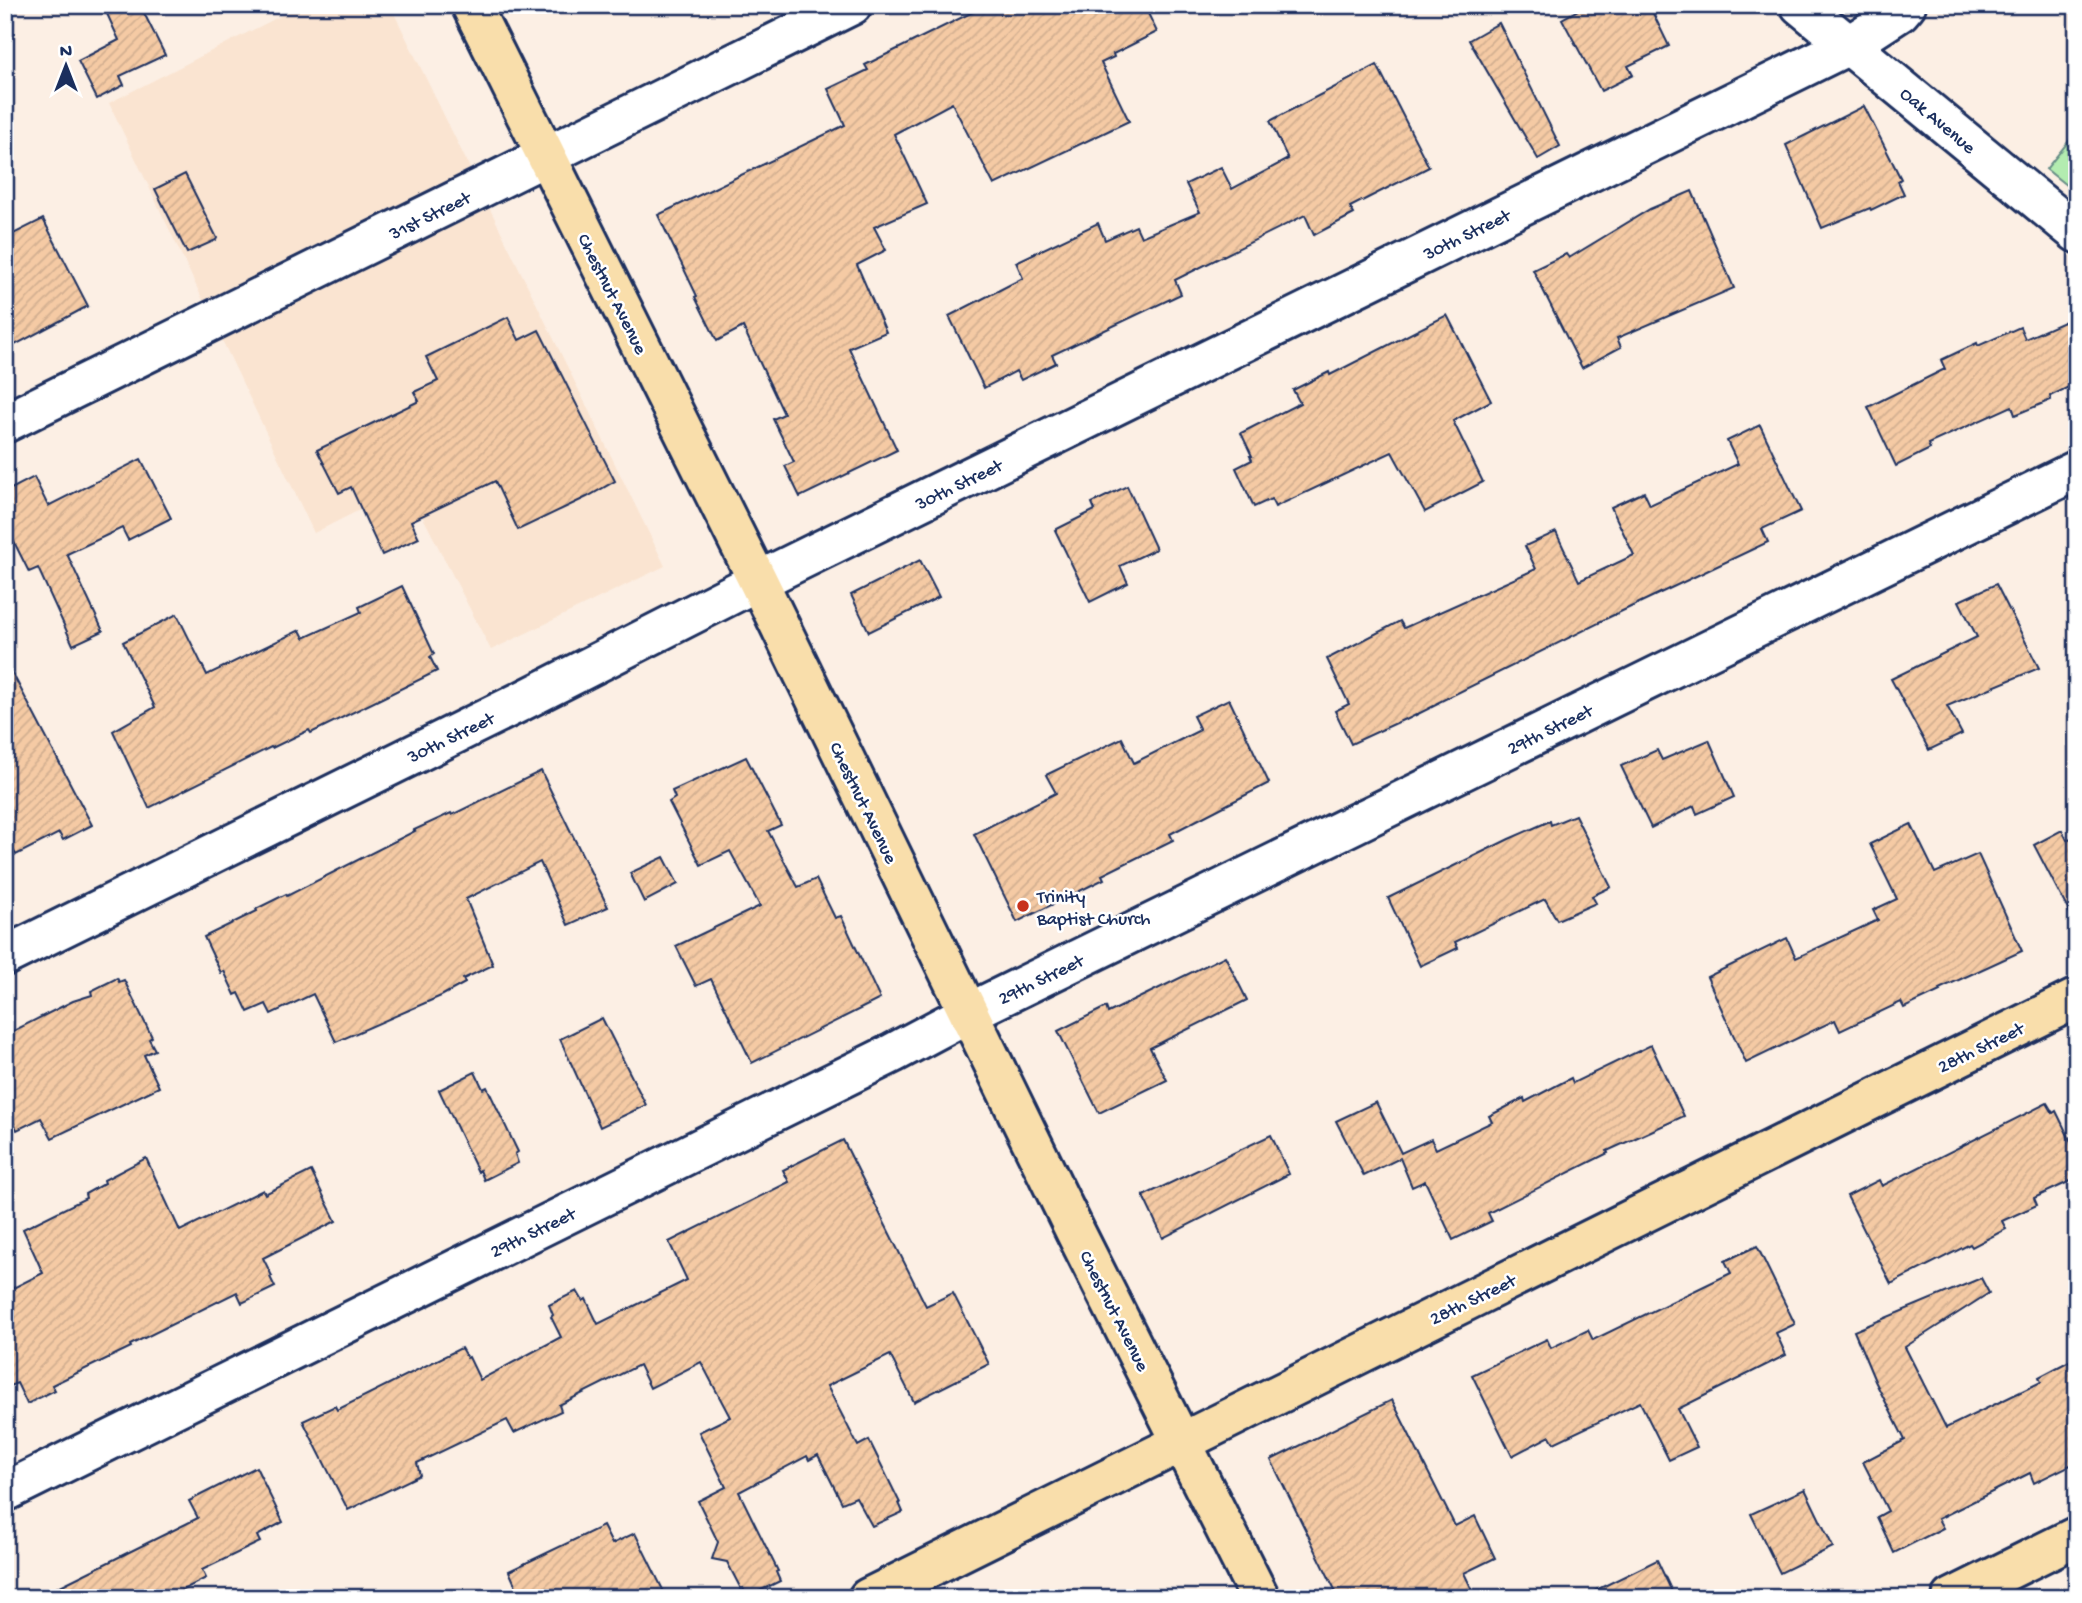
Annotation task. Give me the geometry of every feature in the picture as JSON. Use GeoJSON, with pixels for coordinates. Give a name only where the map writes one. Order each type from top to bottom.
{"type":"FeatureCollection","features":[{"type":"Feature","properties":{"kind":"main road","name":"Chestnut Avenue"},"geometry":{"type":"LineString","coordinates":[[471,5],[758,581],[1076,1233],[1260,1598]]}},
{"type":"Feature","properties":{"kind":"main road","name":"28th Street"},"geometry":{"type":"LineString","coordinates":[[868,1598],[2077,998]]}},
{"type":"Feature","properties":{"kind":"main road"},"geometry":{"type":"LineString","coordinates":[[1952,1598],[2077,1536]]}},
{"type":"Feature","properties":{"kind":"street","name":"31st Street"},"geometry":{"type":"LineString","coordinates":[[5,424],[852,5]]}},
{"type":"Feature","properties":{"kind":"street","name":"Oak Avenue"},"geometry":{"type":"LineString","coordinates":[[1800,5],[2077,233]]}},
{"type":"Feature","properties":{"kind":"street","name":"30th Street"},"geometry":{"type":"LineString","coordinates":[[5,956],[522,701],[758,581],[1849,45],[1900,12],[1906,5]]}},
{"type":"Feature","properties":{"kind":"street","name":"29th Street"},"geometry":{"type":"LineString","coordinates":[[5,1492],[893,1054],[970,1012],[2077,470]]}},
{"type":"Feature","properties":{"kind":"shaded area"},"geometry":{"type":"Polygon","coordinates":[[[302,5],[390,5],[665,566],[491,650],[407,486],[314,533],[109,103],[302,5]]]}},
{"type":"Feature","properties":{"kind":"green space"},"geometry":{"type":"Polygon","coordinates":[[[2077,131],[2077,194],[2046,169],[2077,131]]]}},
{"type":"Feature","properties":{"kind":"building"},"geometry":{"type":"Polygon","coordinates":[[[103,5],[140,5],[165,55],[120,76],[124,85],[97,99],[78,61],[119,40],[103,5]]]}},
{"type":"Feature","properties":{"kind":"building"},"geometry":{"type":"Polygon","coordinates":[[[987,5],[1144,5],[1157,32],[1101,63],[1129,121],[994,185],[952,103],[894,134],[927,204],[874,227],[886,250],[857,265],[886,332],[849,348],[897,450],[800,497],[785,466],[794,462],[773,419],[784,414],[743,327],[717,341],[658,215],[845,125],[828,89],[868,70],[865,65],[987,5]]]}},
{"type":"Feature","properties":{"kind":"building"},"geometry":{"type":"Polygon","coordinates":[[[1587,5],[1649,5],[1669,46],[1628,66],[1633,75],[1601,91],[1562,19],[1587,5]]]}},
{"type":"Feature","properties":{"kind":"building"},"geometry":{"type":"Polygon","coordinates":[[[1499,23],[1560,146],[1538,159],[1469,40],[1499,23]]]}},
{"type":"Feature","properties":{"kind":"building"},"geometry":{"type":"Polygon","coordinates":[[[1377,65],[1429,167],[1350,207],[1354,214],[1314,235],[1305,215],[1175,280],[1181,294],[1052,355],[1056,363],[1021,380],[1016,371],[984,388],[949,316],[1023,278],[1016,262],[1098,223],[1105,240],[1136,226],[1141,237],[1200,212],[1186,184],[1221,167],[1232,189],[1288,159],[1270,121],[1377,65]]]}},
{"type":"Feature","properties":{"kind":"building"},"geometry":{"type":"Polygon","coordinates":[[[1864,106],[1901,179],[1898,181],[1904,194],[1871,210],[1870,208],[1822,228],[1786,145],[1864,106]]]}},
{"type":"Feature","properties":{"kind":"building"},"geometry":{"type":"Polygon","coordinates":[[[185,174],[217,238],[187,253],[155,189],[185,174]]]}},
{"type":"Feature","properties":{"kind":"building"},"geometry":{"type":"Polygon","coordinates":[[[1692,191],[1734,288],[1617,338],[1621,347],[1582,368],[1533,270],[1566,254],[1569,258],[1650,209],[1692,191]]]}},
{"type":"Feature","properties":{"kind":"building"},"geometry":{"type":"Polygon","coordinates":[[[43,219],[88,306],[15,345],[5,325],[5,238],[43,219]]]}},
{"type":"Feature","properties":{"kind":"building"},"geometry":{"type":"Polygon","coordinates":[[[1447,315],[1491,401],[1453,421],[1483,482],[1425,512],[1392,452],[1275,507],[1271,499],[1254,507],[1236,468],[1252,460],[1241,433],[1300,403],[1293,390],[1329,372],[1330,375],[1447,315]]]}},
{"type":"Feature","properties":{"kind":"building"},"geometry":{"type":"Polygon","coordinates":[[[2077,316],[2077,383],[2050,396],[2051,400],[2015,415],[2012,406],[1928,444],[1930,449],[1896,466],[1868,407],[1945,369],[1941,360],[1977,343],[1978,346],[2020,327],[2025,339],[2077,316]]]}},
{"type":"Feature","properties":{"kind":"building"},"geometry":{"type":"Polygon","coordinates":[[[508,317],[519,340],[539,330],[615,481],[518,530],[495,481],[411,521],[419,538],[382,555],[351,487],[339,493],[317,450],[419,401],[414,392],[438,381],[426,357],[508,317]]]}},
{"type":"Feature","properties":{"kind":"building"},"geometry":{"type":"Polygon","coordinates":[[[1760,425],[1801,511],[1762,529],[1768,542],[1599,622],[1406,720],[1351,744],[1335,711],[1349,704],[1327,659],[1400,621],[1404,628],[1536,569],[1525,546],[1556,532],[1579,581],[1634,555],[1611,507],[1644,492],[1650,505],[1738,464],[1727,441],[1760,425]]]}},
{"type":"Feature","properties":{"kind":"building"},"geometry":{"type":"Polygon","coordinates":[[[141,459],[171,518],[128,540],[122,528],[67,554],[103,631],[73,645],[38,568],[29,572],[5,524],[5,492],[34,477],[48,506],[141,459]]]}},
{"type":"Feature","properties":{"kind":"building"},"geometry":{"type":"Polygon","coordinates":[[[1127,486],[1156,549],[1120,566],[1128,583],[1090,602],[1055,530],[1095,510],[1092,503],[1127,486]]]}},
{"type":"Feature","properties":{"kind":"building"},"geometry":{"type":"Polygon","coordinates":[[[920,560],[939,597],[869,632],[851,595],[920,560]]]}},
{"type":"Feature","properties":{"kind":"building"},"geometry":{"type":"Polygon","coordinates":[[[1996,584],[2039,668],[1947,706],[1962,734],[1929,750],[1891,679],[1977,637],[1959,601],[1996,584]]]}},
{"type":"Feature","properties":{"kind":"building"},"geometry":{"type":"Polygon","coordinates":[[[402,586],[434,654],[430,657],[437,671],[311,733],[309,730],[271,747],[149,808],[113,731],[155,707],[123,642],[177,614],[207,675],[300,630],[304,638],[361,612],[359,607],[402,586]]]}},
{"type":"Feature","properties":{"kind":"building"},"geometry":{"type":"Polygon","coordinates":[[[5,659],[92,825],[63,840],[59,833],[16,855],[5,835],[5,659]]]}},
{"type":"Feature","properties":{"kind":"building"},"geometry":{"type":"Polygon","coordinates":[[[1229,699],[1269,783],[1170,834],[1173,840],[1102,875],[1104,879],[1017,922],[974,834],[1056,793],[1046,775],[1122,738],[1134,763],[1200,730],[1193,716],[1229,699]]]}},
{"type":"Feature","properties":{"kind":"building"},"geometry":{"type":"Polygon","coordinates":[[[1709,740],[1734,797],[1697,814],[1694,806],[1651,828],[1621,766],[1657,750],[1662,760],[1709,740]]]}},
{"type":"Feature","properties":{"kind":"building"},"geometry":{"type":"Polygon","coordinates":[[[746,757],[781,825],[768,831],[798,887],[816,879],[835,918],[841,916],[880,999],[752,1063],[711,979],[696,986],[676,946],[760,906],[730,851],[701,865],[669,802],[675,798],[672,791],[746,757]]]}},
{"type":"Feature","properties":{"kind":"building"},"geometry":{"type":"Polygon","coordinates":[[[541,771],[608,907],[568,925],[540,862],[466,899],[493,965],[463,979],[465,983],[441,996],[336,1042],[313,994],[271,1014],[266,1004],[248,1012],[239,993],[235,995],[224,971],[221,973],[204,937],[414,830],[451,813],[452,815],[541,771]]]}},
{"type":"Feature","properties":{"kind":"building"},"geometry":{"type":"Polygon","coordinates":[[[1575,815],[1611,887],[1592,896],[1596,903],[1557,920],[1545,899],[1455,942],[1458,948],[1420,966],[1388,898],[1509,839],[1550,821],[1551,825],[1575,815]]]}},
{"type":"Feature","properties":{"kind":"building"},"geometry":{"type":"Polygon","coordinates":[[[1911,824],[1935,873],[1978,854],[2022,951],[1904,1008],[1901,1002],[1840,1031],[1835,1020],[1746,1063],[1707,977],[1787,938],[1796,958],[1878,920],[1873,910],[1897,899],[1870,844],[1911,824]]]}},
{"type":"Feature","properties":{"kind":"building"},"geometry":{"type":"Polygon","coordinates":[[[2062,830],[2067,840],[2077,835],[2077,927],[2034,845],[2062,830]]]}},
{"type":"Feature","properties":{"kind":"building"},"geometry":{"type":"Polygon","coordinates":[[[664,857],[678,884],[644,902],[630,873],[664,857]]]}},
{"type":"Feature","properties":{"kind":"building"},"geometry":{"type":"Polygon","coordinates":[[[1225,956],[1247,1000],[1150,1048],[1167,1080],[1099,1113],[1058,1031],[1106,1007],[1108,1013],[1225,956]]]}},
{"type":"Feature","properties":{"kind":"building"},"geometry":{"type":"Polygon","coordinates":[[[117,978],[119,982],[124,980],[152,1037],[149,1039],[155,1050],[144,1055],[159,1087],[52,1138],[41,1118],[17,1130],[5,1106],[5,1035],[73,1001],[92,995],[91,991],[117,978]]]}},
{"type":"Feature","properties":{"kind":"building"},"geometry":{"type":"Polygon","coordinates":[[[602,1018],[646,1105],[600,1127],[560,1039],[602,1018]]]}},
{"type":"Feature","properties":{"kind":"building"},"geometry":{"type":"Polygon","coordinates":[[[1651,1045],[1684,1116],[1607,1151],[1608,1153],[1488,1213],[1492,1221],[1453,1240],[1425,1181],[1412,1187],[1400,1158],[1364,1176],[1336,1121],[1376,1102],[1401,1153],[1431,1139],[1436,1149],[1492,1122],[1489,1116],[1524,1098],[1525,1102],[1571,1078],[1573,1083],[1651,1045]]]}},
{"type":"Feature","properties":{"kind":"building"},"geometry":{"type":"Polygon","coordinates":[[[475,1072],[483,1089],[487,1087],[518,1152],[515,1154],[518,1163],[484,1180],[439,1090],[475,1072]]]}},
{"type":"Feature","properties":{"kind":"building"},"geometry":{"type":"Polygon","coordinates":[[[2047,1103],[2053,1113],[2056,1111],[2077,1154],[2077,1178],[2034,1198],[2037,1205],[2002,1221],[2006,1229],[1891,1284],[1847,1196],[1879,1180],[1882,1186],[2047,1103]]]}},
{"type":"Feature","properties":{"kind":"building"},"geometry":{"type":"Polygon","coordinates":[[[1271,1135],[1289,1174],[1163,1238],[1143,1196],[1271,1135]]]}},
{"type":"Feature","properties":{"kind":"building"},"geometry":{"type":"Polygon","coordinates":[[[843,1140],[926,1306],[953,1293],[989,1364],[914,1402],[890,1355],[827,1386],[858,1446],[869,1440],[903,1512],[872,1526],[856,1497],[842,1503],[818,1455],[809,1460],[807,1456],[739,1492],[778,1571],[776,1572],[780,1581],[747,1597],[727,1562],[712,1559],[718,1542],[698,1501],[726,1487],[699,1432],[730,1417],[701,1362],[650,1388],[639,1365],[559,1405],[561,1411],[514,1433],[507,1420],[417,1463],[420,1475],[348,1510],[303,1421],[335,1406],[337,1410],[461,1348],[467,1358],[469,1357],[480,1380],[561,1337],[551,1317],[553,1315],[549,1305],[577,1291],[583,1301],[586,1299],[598,1324],[687,1280],[669,1242],[789,1182],[783,1170],[843,1140]]]}},
{"type":"Feature","properties":{"kind":"building"},"geometry":{"type":"Polygon","coordinates":[[[146,1158],[180,1231],[263,1190],[265,1194],[311,1171],[336,1221],[263,1258],[275,1287],[242,1303],[237,1292],[52,1385],[55,1390],[27,1404],[17,1383],[5,1388],[5,1292],[43,1273],[23,1229],[86,1198],[85,1194],[105,1183],[104,1180],[146,1158]]]}},
{"type":"Feature","properties":{"kind":"building"},"geometry":{"type":"Polygon","coordinates":[[[1757,1246],[1795,1324],[1776,1333],[1786,1355],[1678,1409],[1697,1447],[1669,1460],[1640,1402],[1554,1443],[1550,1436],[1512,1456],[1472,1375],[1547,1339],[1551,1348],[1588,1330],[1593,1340],[1731,1273],[1725,1261],[1757,1246]]]}},
{"type":"Feature","properties":{"kind":"building"},"geometry":{"type":"Polygon","coordinates":[[[1981,1278],[1989,1293],[1905,1347],[1946,1428],[2041,1382],[2039,1377],[2077,1357],[2077,1462],[2034,1483],[2030,1473],[1938,1519],[1943,1528],[1894,1553],[1877,1517],[1888,1511],[1863,1462],[1905,1440],[1875,1381],[1854,1331],[1981,1278]]]}},
{"type":"Feature","properties":{"kind":"building"},"geometry":{"type":"Polygon","coordinates":[[[1392,1400],[1455,1526],[1475,1516],[1495,1558],[1464,1573],[1476,1598],[1339,1598],[1271,1460],[1392,1400]]]}},
{"type":"Feature","properties":{"kind":"building"},"geometry":{"type":"Polygon","coordinates":[[[256,1467],[283,1522],[257,1536],[260,1542],[202,1570],[206,1578],[167,1598],[36,1598],[198,1518],[189,1501],[256,1467]]]}},
{"type":"Feature","properties":{"kind":"building"},"geometry":{"type":"Polygon","coordinates":[[[1805,1489],[1833,1547],[1780,1573],[1751,1514],[1805,1489]]]}},
{"type":"Feature","properties":{"kind":"building"},"geometry":{"type":"Polygon","coordinates":[[[603,1526],[612,1544],[635,1533],[667,1598],[521,1598],[509,1571],[603,1526]]]}},
{"type":"Feature","properties":{"kind":"building"},"geometry":{"type":"Polygon","coordinates":[[[1657,1560],[1675,1598],[1580,1598],[1657,1560]]]}},
{"type":"Feature","properties":{"kind":"place","name":"Trinity Baptist Church"},"geometry":{"type":"Point","coordinates":[1023,906]}}]}
